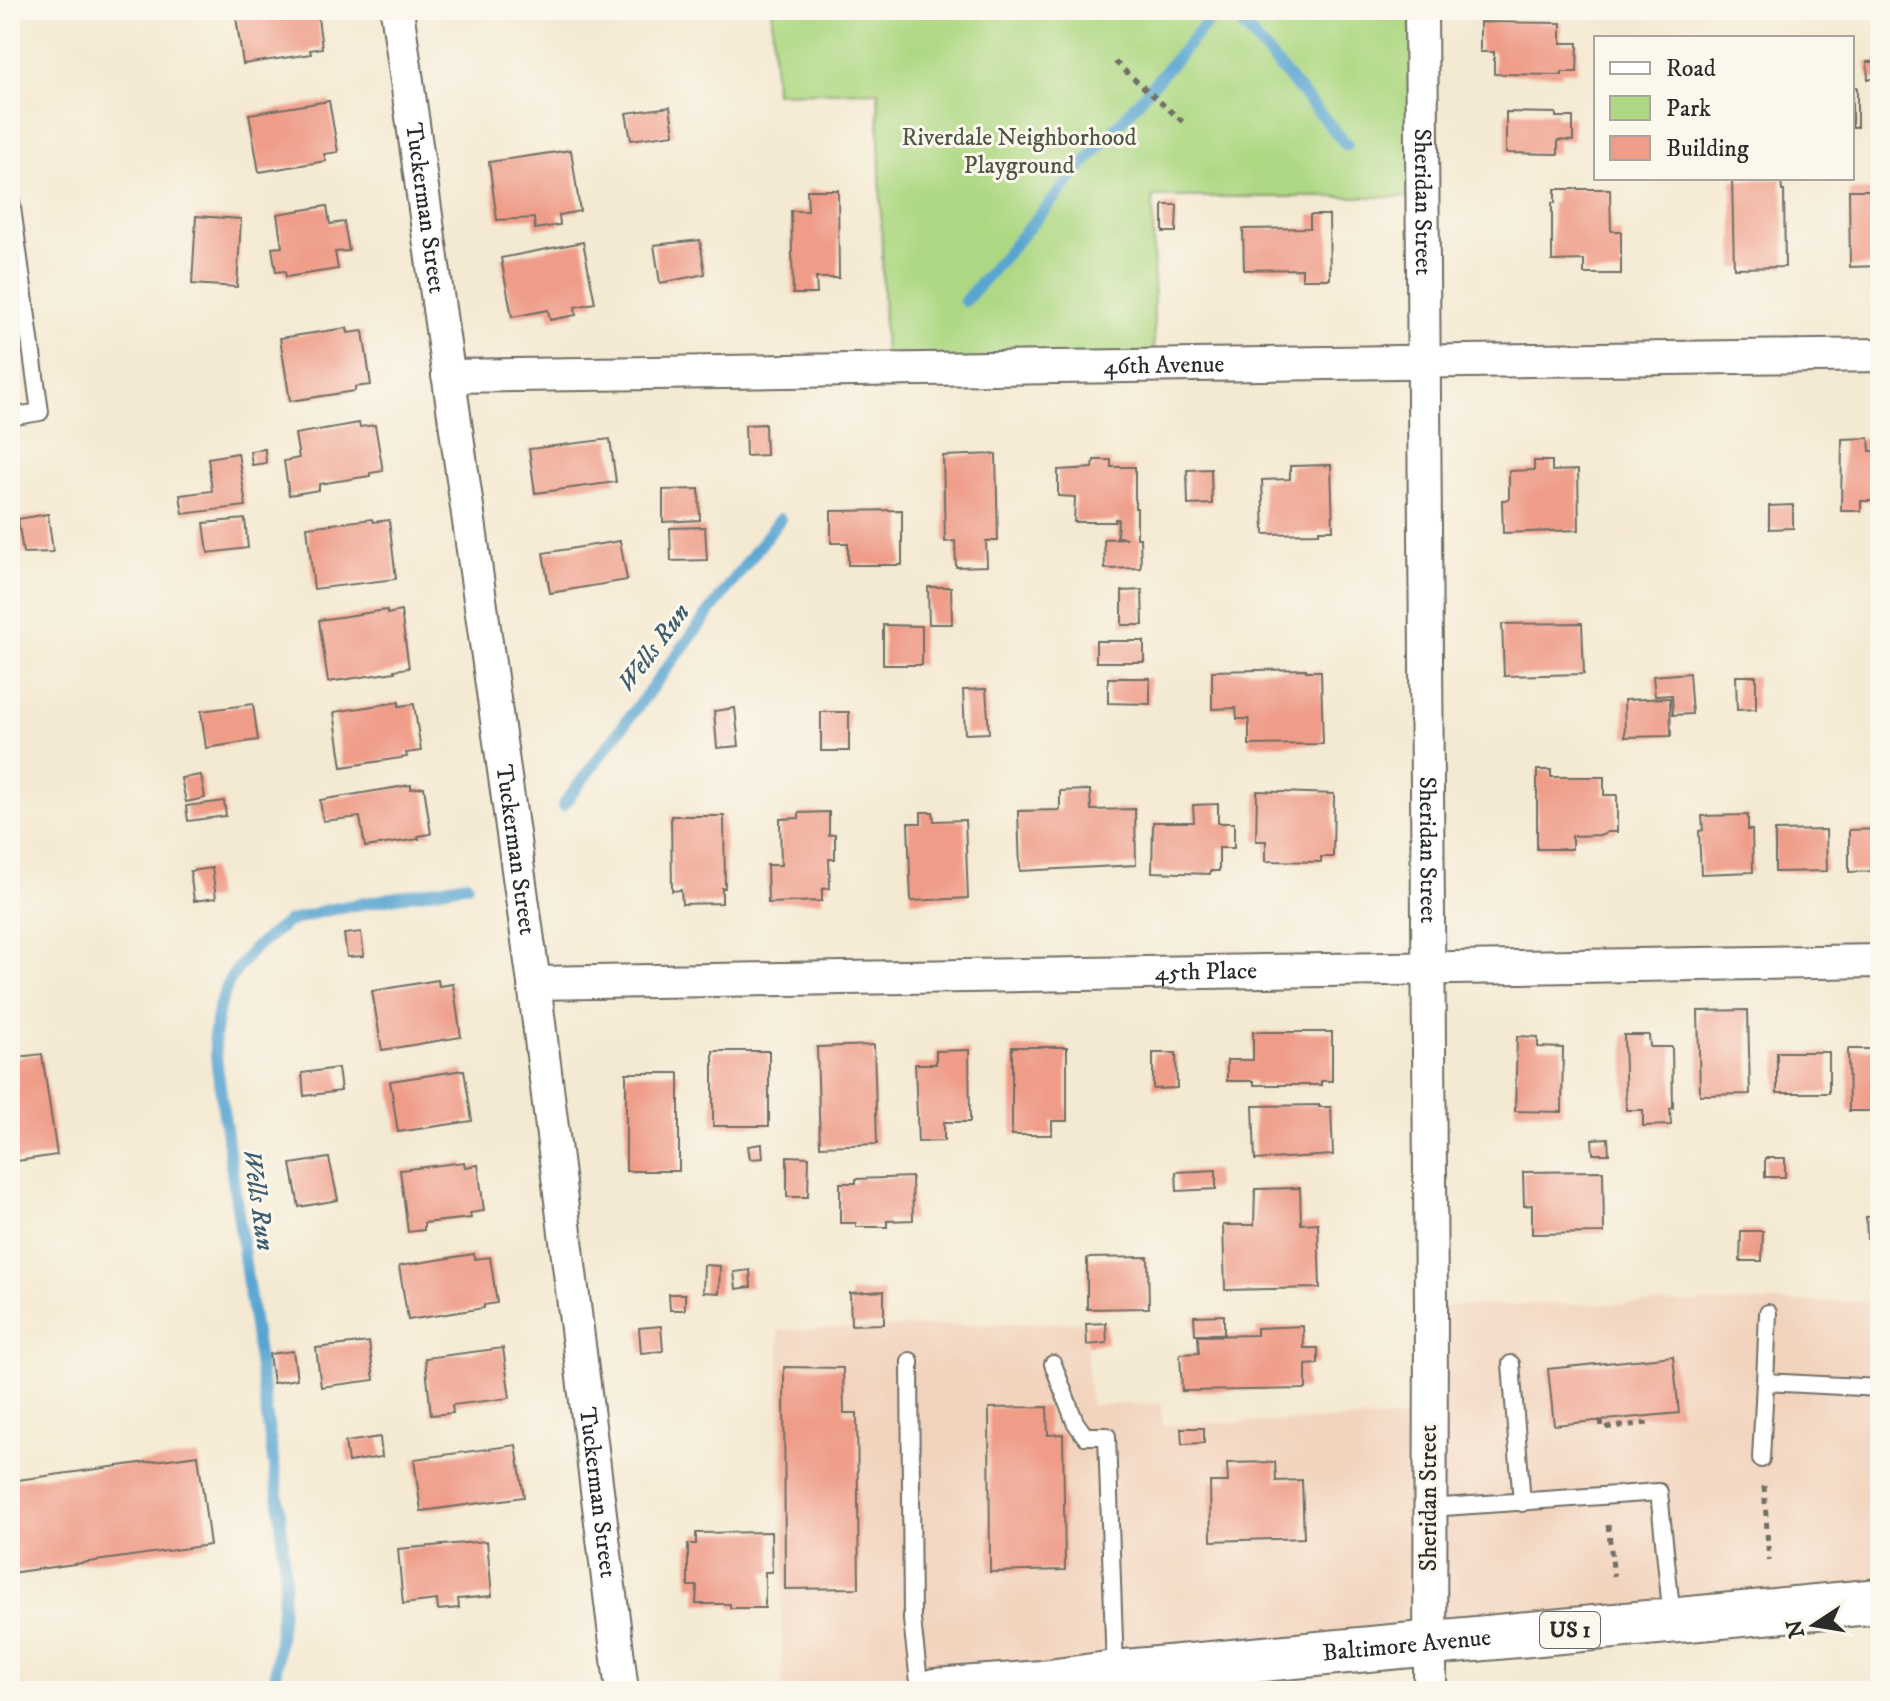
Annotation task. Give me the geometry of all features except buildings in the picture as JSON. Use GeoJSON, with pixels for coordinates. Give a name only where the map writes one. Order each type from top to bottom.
{"type":"FeatureCollection","features":[{"type":"Feature","properties":{"kind":"main road","name":"Baltimore Avenue"},"geometry":{"type":"LineString","coordinates":[[935,1691],[1880,1601]]}},
{"type":"Feature","properties":{"kind":"street","name":"Tuckerman Street"},"geometry":{"type":"LineString","coordinates":[[397,10],[534,983],[622,1691]]}},
{"type":"Feature","properties":{"kind":"street","name":"Sheridan Street"},"geometry":{"type":"LineString","coordinates":[[1421,10],[1430,1691]]}},
{"type":"Feature","properties":{"kind":"street","name":"46th Avenue"},"geometry":{"type":"LineString","coordinates":[[448,376],[1880,355]]}},
{"type":"Feature","properties":{"kind":"street","name":"45th Place"},"geometry":{"type":"LineString","coordinates":[[534,983],[1880,961]]}},
{"type":"Feature","properties":{"kind":"lane"},"geometry":{"type":"LineString","coordinates":[[10,193],[40,412],[10,417]]}},
{"type":"Feature","properties":{"kind":"lane"},"geometry":{"type":"LineString","coordinates":[[1761,1459],[1768,1313]]}},
{"type":"Feature","properties":{"kind":"lane"},"geometry":{"type":"LineString","coordinates":[[910,1361],[912,1620],[920,1691]]}},
{"type":"Feature","properties":{"kind":"lane"},"geometry":{"type":"LineString","coordinates":[[1053,1364],[1075,1422],[1085,1436],[1107,1436],[1115,1673]]}},
{"type":"Feature","properties":{"kind":"lane"},"geometry":{"type":"LineString","coordinates":[[1511,1364],[1522,1503]]}},
{"type":"Feature","properties":{"kind":"lane"},"geometry":{"type":"LineString","coordinates":[[1765,1382],[1880,1388]]}},
{"type":"Feature","properties":{"kind":"lane"},"geometry":{"type":"LineString","coordinates":[[1429,1508],[1659,1492],[1673,1620]]}},
{"type":"Feature","properties":{"kind":"path"},"geometry":{"type":"LineString","coordinates":[[1115,62],[1183,122]]}},
{"type":"Feature","properties":{"kind":"path"},"geometry":{"type":"LineString","coordinates":[[1601,1420],[1602,1428],[1649,1423]]}},
{"type":"Feature","properties":{"kind":"path"},"geometry":{"type":"LineString","coordinates":[[1761,1459],[1769,1561]]}},
{"type":"Feature","properties":{"kind":"path"},"geometry":{"type":"LineString","coordinates":[[1608,1525],[1614,1576]]}},
{"type":"Feature","properties":{"kind":"shaded area"},"geometry":{"type":"Polygon","coordinates":[[[1880,1301],[1880,1601],[935,1691],[782,1691],[779,1330],[1085,1322],[1090,1405],[1161,1404],[1162,1425],[1430,1417],[1430,1306],[1880,1301]]]}},
{"type":"Feature","properties":{"kind":"green space","name":"Riverdale Neighborhood Playground"},"geometry":{"type":"Polygon","coordinates":[[[772,10],[1421,10],[1423,197],[1153,197],[1154,365],[885,370],[878,91],[775,93],[772,10]]]}},
{"type":"Feature","properties":{"kind":"waterway","name":"Wells Run"},"geometry":{"type":"LineString","coordinates":[[965,301],[1218,10]]}},
{"type":"Feature","properties":{"kind":"waterway"},"geometry":{"type":"LineString","coordinates":[[1230,10],[1347,145]]}},
{"type":"Feature","properties":{"kind":"waterway","name":"Wells Run"},"geometry":{"type":"LineString","coordinates":[[563,805],[780,519]]}},
{"type":"Feature","properties":{"kind":"waterway","name":"Wells Run"},"geometry":{"type":"LineString","coordinates":[[274,1691],[285,1576],[280,1509],[218,1073],[214,1037],[219,1007],[230,979],[251,951],[287,922],[323,911],[467,884]]}}]}
